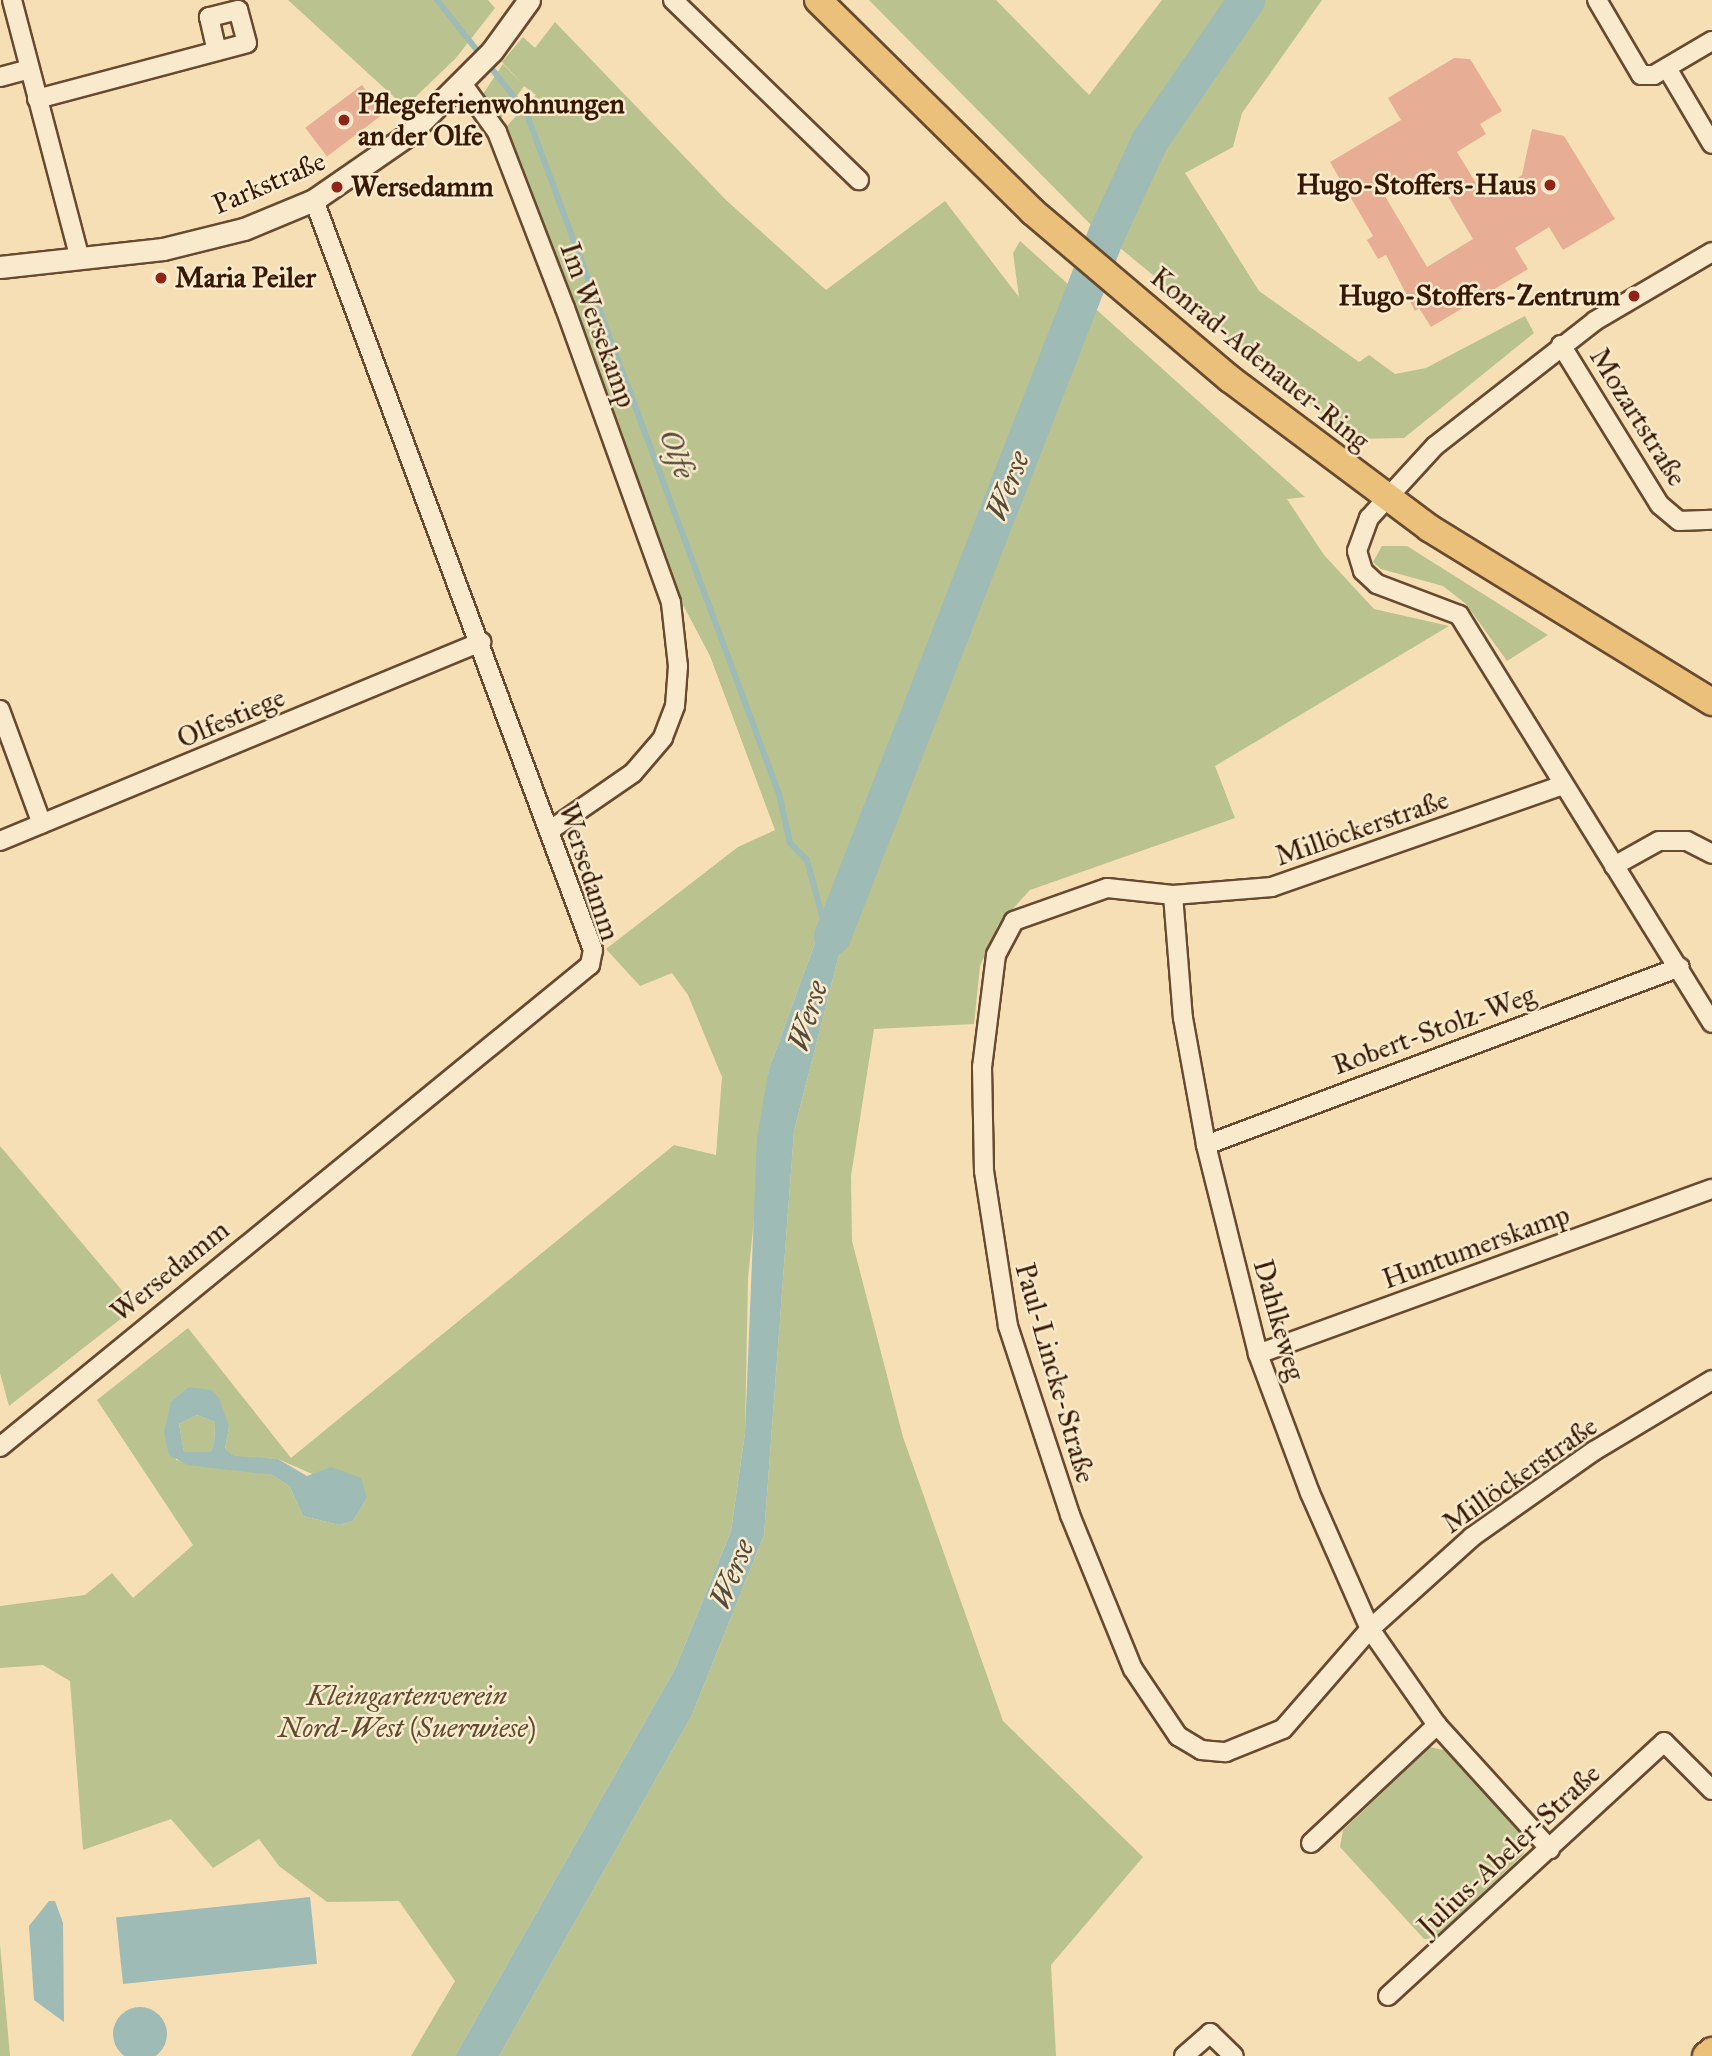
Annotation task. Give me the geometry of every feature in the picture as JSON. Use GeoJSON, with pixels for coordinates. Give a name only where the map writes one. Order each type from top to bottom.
{"type":"FeatureCollection","features":[{"type":"Feature","properties":{"kind":"main road","name":"Konrad-Adenauer-Ring"},"geometry":{"type":"LineString","coordinates":[[818,0],[1061,238],[1125,292],[1385,497],[1558,612],[1712,702]]}},
{"type":"Feature","properties":{"kind":"main road"},"geometry":{"type":"LineString","coordinates":[[1706,2056],[1712,2051]]}},
{"type":"Feature","properties":{"kind":"street"},"geometry":{"type":"LineString","coordinates":[[12,0],[79,256]]}},
{"type":"Feature","properties":{"kind":"street","name":"Parkstraße"},"geometry":{"type":"LineString","coordinates":[[0,267],[79,256],[163,249],[244,229],[314,200],[398,144],[485,58],[529,0]]}},
{"type":"Feature","properties":{"kind":"street"},"geometry":{"type":"LineString","coordinates":[[673,0],[859,180]]}},
{"type":"Feature","properties":{"kind":"street"},"geometry":{"type":"LineString","coordinates":[[1597,0],[1641,75],[1667,68],[1712,41]]}},
{"type":"Feature","properties":{"kind":"street"},"geometry":{"type":"LineString","coordinates":[[37,99],[218,51]]}},
{"type":"Feature","properties":{"kind":"street"},"geometry":{"type":"LineString","coordinates":[[1667,68],[1712,144]]}},
{"type":"Feature","properties":{"kind":"street"},"geometry":{"type":"LineString","coordinates":[[0,77],[29,69]]}},
{"type":"Feature","properties":{"kind":"street","name":"Im Wersekamp"},"geometry":{"type":"LineString","coordinates":[[461,82],[497,132],[565,308],[671,603],[678,666],[663,738],[633,773],[549,831]]}},
{"type":"Feature","properties":{"kind":"street","name":"Wersedamm"},"geometry":{"type":"LineString","coordinates":[[0,1447],[590,965],[593,950],[481,642],[314,200]]}},
{"type":"Feature","properties":{"kind":"street"},"geometry":{"type":"LineString","coordinates":[[1712,252],[1561,345],[1435,446],[1385,497],[1362,530],[1357,551],[1363,571],[1377,584],[1458,615],[1680,967],[1712,1023]]}},
{"type":"Feature","properties":{"kind":"street","name":"Mozartstraße"},"geometry":{"type":"LineString","coordinates":[[1561,345],[1660,505],[1679,521],[1712,520]]}},
{"type":"Feature","properties":{"kind":"street","name":"Olfestiege"},"geometry":{"type":"LineString","coordinates":[[0,841],[481,642]]}},
{"type":"Feature","properties":{"kind":"street"},"geometry":{"type":"LineString","coordinates":[[0,710],[42,824]]}},
{"type":"Feature","properties":{"kind":"street","name":"Millöckerstraße"},"geometry":{"type":"LineString","coordinates":[[1173,895],[1272,887],[1563,785]]}},
{"type":"Feature","properties":{"kind":"street"},"geometry":{"type":"LineString","coordinates":[[1614,866],[1659,841],[1687,841],[1712,854]]}},
{"type":"Feature","properties":{"kind":"street","name":"Paul-Lincke-Straße"},"geometry":{"type":"LineString","coordinates":[[1173,895],[1107,888],[1053,902],[1014,921],[996,955],[984,1031],[984,1171],[1008,1326],[1070,1515],[1133,1669],[1178,1736],[1201,1750],[1226,1752],[1259,1744],[1283,1729],[1370,1629]]}},
{"type":"Feature","properties":{"kind":"street","name":"Dahlkeweg"},"geometry":{"type":"LineString","coordinates":[[1173,895],[1183,1018],[1206,1145],[1258,1354],[1370,1629],[1437,1725],[1550,1849]]}},
{"type":"Feature","properties":{"kind":"street","name":"Robert-Stolz-Weg"},"geometry":{"type":"LineString","coordinates":[[1206,1145],[1680,967]]}},
{"type":"Feature","properties":{"kind":"street","name":"Huntumerskamp"},"geometry":{"type":"LineString","coordinates":[[1258,1354],[1712,1189]]}},
{"type":"Feature","properties":{"kind":"street","name":"Millöckerstraße"},"geometry":{"type":"LineString","coordinates":[[1370,1629],[1472,1537],[1594,1451],[1712,1380]]}},
{"type":"Feature","properties":{"kind":"street"},"geometry":{"type":"LineString","coordinates":[[0,1438],[0,1447]]}},
{"type":"Feature","properties":{"kind":"street"},"geometry":{"type":"LineString","coordinates":[[1311,1843],[1437,1725]]}},
{"type":"Feature","properties":{"kind":"street","name":"Julius-Abeler-Straße"},"geometry":{"type":"LineString","coordinates":[[1388,1996],[1664,1742],[1712,1790]]}},
{"type":"Feature","properties":{"kind":"street"},"geometry":{"type":"LineString","coordinates":[[1184,2056],[1210,2033],[1234,2056]]}},
{"type":"Feature","properties":{"kind":"green space"},"geometry":{"type":"Polygon","coordinates":[[[288,0],[488,0],[495,8],[456,58],[405,107],[288,0]]]}},
{"type":"Feature","properties":{"kind":"green space"},"geometry":{"type":"Polygon","coordinates":[[[869,0],[996,0],[1089,95],[1162,0],[1235,0],[1174,83],[1096,230],[869,0]]]}},
{"type":"Feature","properties":{"kind":"green space"},"geometry":{"type":"Polygon","coordinates":[[[1259,0],[1322,0],[1242,113],[1233,147],[1185,173],[1259,291],[1359,362],[1369,355],[1395,374],[1426,368],[1525,316],[1534,333],[1404,438],[1352,439],[1114,243],[1158,145],[1259,0]]]}},
{"type":"Feature","properties":{"kind":"green space","name":"Kleingartenverein Nord-West (Suerwiese)"},"geometry":{"type":"Polygon","coordinates":[[[555,22],[726,200],[826,290],[945,201],[1019,297],[1013,253],[1020,241],[1305,497],[1287,499],[1324,555],[1374,609],[1449,626],[1215,766],[1235,818],[1030,890],[998,925],[980,966],[974,1024],[874,1029],[851,1176],[852,1241],[903,1437],[1003,1721],[1143,1857],[1051,1965],[1056,2056],[499,2056],[691,1717],[764,1535],[794,1131],[844,935],[847,891],[816,940],[769,1069],[748,1279],[745,1433],[731,1531],[675,1669],[455,2056],[411,2056],[455,1981],[399,1901],[327,1902],[279,1866],[259,1839],[213,1868],[171,1819],[83,1850],[70,1681],[43,1665],[0,1668],[0,1606],[85,1595],[112,1573],[133,1598],[193,1545],[97,1400],[188,1328],[291,1458],[674,1145],[716,1155],[722,1077],[688,995],[672,973],[640,986],[606,949],[738,847],[775,830],[710,656],[681,601],[505,128],[536,95],[524,86],[501,118],[483,94],[503,64],[522,83],[502,62],[523,37],[535,48],[555,22]],[[188,1387],[171,1401],[176,1460],[273,1475],[290,1487],[303,1516],[339,1525],[353,1521],[367,1498],[278,1459],[234,1457],[225,1449],[229,1427],[188,1387]]]}},
{"type":"Feature","properties":{"kind":"green space"},"geometry":{"type":"Polygon","coordinates":[[[1382,546],[1407,546],[1548,635],[1507,661],[1466,604],[1443,586],[1381,569],[1373,562],[1382,546]]]}},
{"type":"Feature","properties":{"kind":"green space"},"geometry":{"type":"Polygon","coordinates":[[[0,1146],[136,1307],[9,1406],[0,1373],[0,1146]]]}},
{"type":"Feature","properties":{"kind":"green space"},"geometry":{"type":"Polygon","coordinates":[[[197,1415],[215,1422],[214,1445],[210,1452],[184,1452],[179,1424],[197,1415]]]}},
{"type":"Feature","properties":{"kind":"green space"},"geometry":{"type":"Polygon","coordinates":[[[1430,1747],[1448,1751],[1525,1836],[1524,1854],[1433,1939],[1424,1939],[1340,1847],[1343,1830],[1430,1747]]]}},
{"type":"Feature","properties":{"kind":"green space"},"geometry":{"type":"Polygon","coordinates":[[[0,1944],[10,2056],[0,2056],[0,1944]]]}},
{"type":"Feature","properties":{"kind":"water"},"geometry":{"type":"Polygon","coordinates":[[[847,890],[844,935],[794,1131],[764,1535],[691,1717],[499,2056],[455,2056],[675,1669],[731,1531],[745,1433],[757,1138],[769,1069],[816,940],[847,890]]]}},
{"type":"Feature","properties":{"kind":"water"},"geometry":{"type":"Polygon","coordinates":[[[188,1387],[211,1390],[219,1398],[229,1427],[225,1449],[234,1456],[278,1459],[307,1476],[331,1467],[361,1478],[367,1498],[353,1521],[339,1525],[303,1516],[290,1487],[273,1475],[188,1465],[169,1455],[164,1433],[171,1401],[188,1387]],[[197,1415],[179,1424],[184,1452],[210,1452],[214,1445],[215,1422],[197,1415]]]}},
{"type":"Feature","properties":{"kind":"water"},"geometry":{"type":"Polygon","coordinates":[[[310,1897],[317,1964],[123,1984],[116,1917],[310,1897]]]}},
{"type":"Feature","properties":{"kind":"water"},"geometry":{"type":"Polygon","coordinates":[[[49,1901],[55,1901],[63,1923],[64,2022],[34,2000],[29,1926],[49,1901]]]}},
{"type":"Feature","properties":{"kind":"water"},"geometry":{"type":"Polygon","coordinates":[[[140,2007],[159,2015],[167,2034],[159,2053],[140,2061],[121,2053],[113,2034],[121,2015],[140,2007]]]}},
{"type":"Feature","properties":{"kind":"building","name":"Hugo-Stoffers-Haus"},"geometry":{"type":"Polygon","coordinates":[[[1454,58],[1470,59],[1502,111],[1480,124],[1486,134],[1457,152],[1485,198],[1522,175],[1532,129],[1564,136],[1615,219],[1563,250],[1549,227],[1515,248],[1528,269],[1431,327],[1419,308],[1415,311],[1386,255],[1378,259],[1367,240],[1373,236],[1330,162],[1401,120],[1388,98],[1454,58]],[[1431,168],[1385,196],[1427,267],[1473,239],[1431,168]]]}},
{"type":"Feature","properties":{"kind":"building","name":"Pflegeferienwohnungen an der Olfe"},"geometry":{"type":"Polygon","coordinates":[[[362,85],[384,114],[327,156],[305,128],[362,85]]]}},
{"type":"Feature","properties":{"kind":"waterway","name":"Olfe"},"geometry":{"type":"LineString","coordinates":[[437,0],[526,112],[779,794],[790,843],[807,860],[826,931]]}},
{"type":"Feature","properties":{"kind":"waterway","name":"Werse"},"geometry":{"type":"LineString","coordinates":[[832,936],[1106,234],[1149,141],[1246,0]]}},
{"type":"Feature","properties":{"kind":"place","name":"Pflegeferienwohnungen an der Olfe"},"geometry":{"type":"Point","coordinates":[344,120]}},
{"type":"Feature","properties":{"kind":"place","name":"Hugo-Stoffers-Haus"},"geometry":{"type":"Point","coordinates":[1550,185]}},
{"type":"Feature","properties":{"kind":"place","name":"Wersedamm"},"geometry":{"type":"Point","coordinates":[337,187]}},
{"type":"Feature","properties":{"kind":"place","name":"Maria Peiler"},"geometry":{"type":"Point","coordinates":[161,278]}},
{"type":"Feature","properties":{"kind":"place","name":"Hugo-Stoffers-Zentrum"},"geometry":{"type":"Point","coordinates":[1634,296]}}]}
